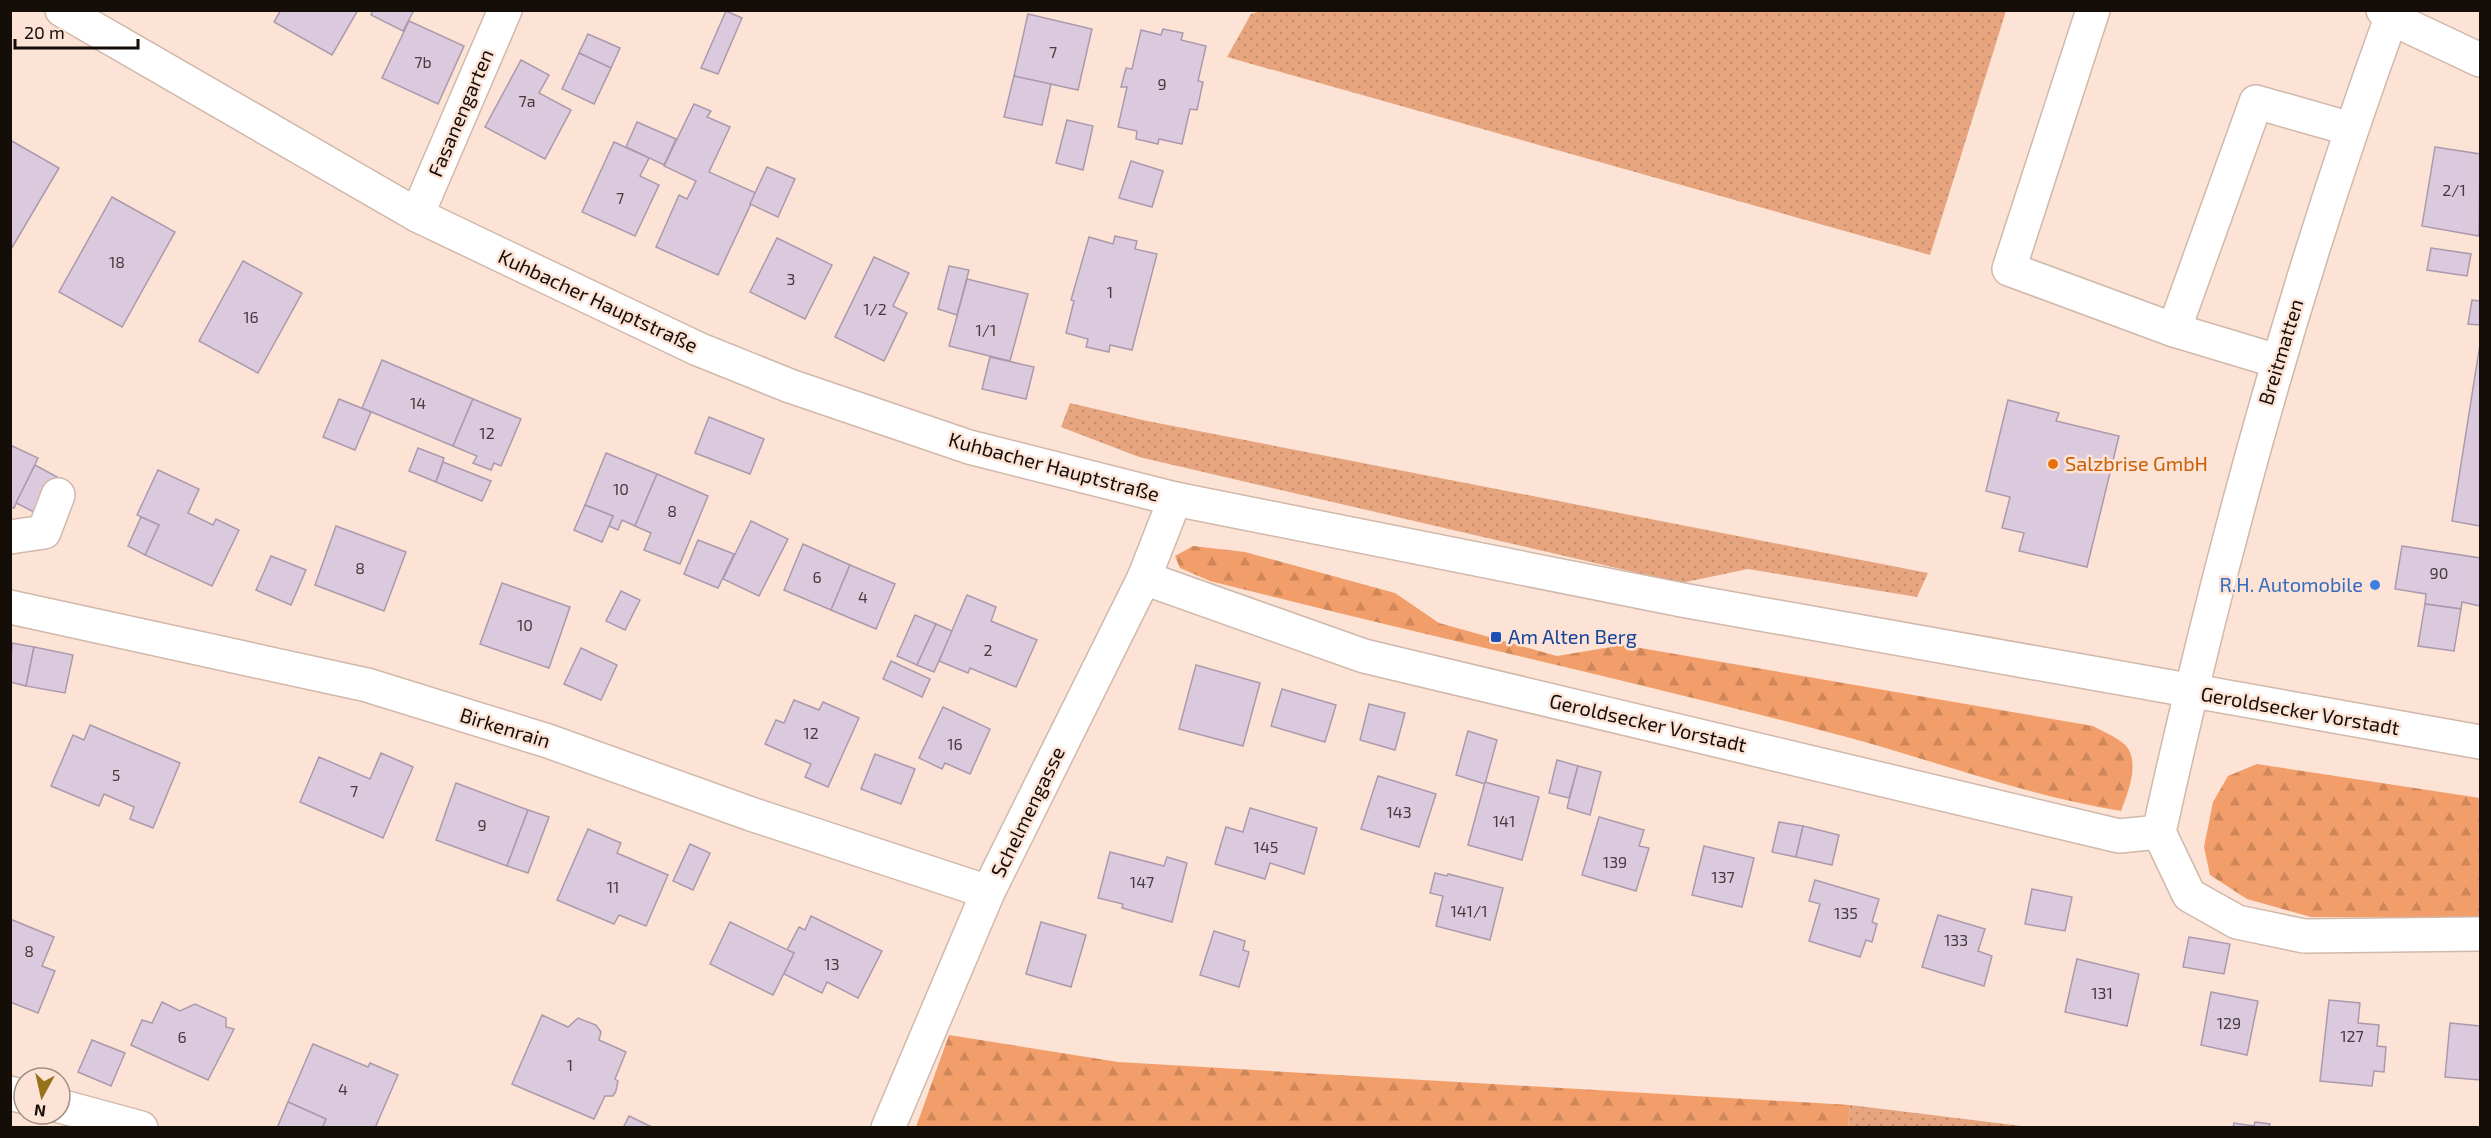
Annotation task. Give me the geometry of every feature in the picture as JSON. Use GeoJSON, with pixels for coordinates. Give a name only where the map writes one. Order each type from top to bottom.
{"type":"FeatureCollection","features":[{"type":"Feature","properties":{"kind":"street","name":"Kuhbacher Hauptstraße"},"geometry":{"type":"LineString","coordinates":[[62,10],[417,215],[698,349],[790,386],[969,447],[1175,499],[1683,600],[2190,692]]}},
{"type":"Feature","properties":{"kind":"street","name":"Fasanengarten"},"geometry":{"type":"LineString","coordinates":[[417,215],[505,10]]}},
{"type":"Feature","properties":{"kind":"street"},"geometry":{"type":"LineString","coordinates":[[2093,10],[2009,269],[2174,330],[2277,361]]}},
{"type":"Feature","properties":{"kind":"street","name":"Breitmatten"},"geometry":{"type":"LineString","coordinates":[[2190,692],[2231,524],[2277,361],[2387,14],[2481,60]]}},
{"type":"Feature","properties":{"kind":"street"},"geometry":{"type":"LineString","coordinates":[[2174,330],[2256,102],[2351,129]]}},
{"type":"Feature","properties":{"kind":"street"},"geometry":{"type":"LineString","coordinates":[[10,537],[44,532],[58,495]]}},
{"type":"Feature","properties":{"kind":"street","name":"Schelmengasse"},"geometry":{"type":"LineString","coordinates":[[888,1128],[988,892],[1144,578],[1175,499]]}},
{"type":"Feature","properties":{"kind":"street","name":"Geroldsecker Vorstadt"},"geometry":{"type":"LineString","coordinates":[[1144,578],[1364,656],[2119,836],[2159,832],[2190,692],[2481,742]]}},
{"type":"Feature","properties":{"kind":"street","name":"Birkenrain"},"geometry":{"type":"LineString","coordinates":[[10,607],[367,685],[548,741],[751,814],[988,892]]}},
{"type":"Feature","properties":{"kind":"street"},"geometry":{"type":"LineString","coordinates":[[2159,832],[2189,895],[2237,922],[2304,936],[2481,934]]}},
{"type":"Feature","properties":{"kind":"street"},"geometry":{"type":"LineString","coordinates":[[72,1109],[141,1128]]}},
{"type":"Feature","properties":{"kind":"shaded area"},"geometry":{"type":"Polygon","coordinates":[[[1265,10],[2006,11],[1930,255],[1227,57],[1251,14],[1265,10]]]}},
{"type":"Feature","properties":{"kind":"shaded area"},"geometry":{"type":"Polygon","coordinates":[[[1070,403],[1147,421],[1928,573],[1917,597],[1748,569],[1681,583],[1139,457],[1061,427],[1070,403]]]}},
{"type":"Feature","properties":{"kind":"shaded area"},"geometry":{"type":"Polygon","coordinates":[[[1850,1105],[2030,1127],[1848,1128],[1850,1105]]]}},
{"type":"Feature","properties":{"kind":"green space"},"geometry":{"type":"Polygon","coordinates":[[[1193,546],[1245,552],[1395,593],[1439,623],[1557,656],[1623,645],[2093,726],[2119,740],[2129,749],[2133,766],[2130,786],[2121,811],[2044,795],[1816,729],[1210,581],[1180,568],[1175,556],[1193,546]]]}},
{"type":"Feature","properties":{"kind":"green space"},"geometry":{"type":"Polygon","coordinates":[[[2257,764],[2480,798],[2480,917],[2311,917],[2247,899],[2210,875],[2204,847],[2213,802],[2228,776],[2257,764]]]}},
{"type":"Feature","properties":{"kind":"green space"},"geometry":{"type":"Polygon","coordinates":[[[949,1035],[1118,1062],[1850,1105],[1848,1128],[916,1127],[949,1035]]]}},
{"type":"Feature","properties":{"kind":"building"},"geometry":{"type":"Polygon","coordinates":[[[281,10],[358,10],[332,55],[274,22],[281,10]]]}},
{"type":"Feature","properties":{"kind":"building"},"geometry":{"type":"Polygon","coordinates":[[[373,10],[414,10],[403,31],[371,15],[373,10]]]}},
{"type":"Feature","properties":{"kind":"building"},"geometry":{"type":"Polygon","coordinates":[[[726,11],[742,18],[718,74],[701,68],[726,11]]]}},
{"type":"Feature","properties":{"kind":"building"},"geometry":{"type":"Polygon","coordinates":[[[1028,14],[1092,29],[1078,90],[1014,76],[1028,14]]]}},
{"type":"Feature","properties":{"kind":"building"},"geometry":{"type":"Polygon","coordinates":[[[409,21],[464,46],[438,104],[382,78],[409,21]]]}},
{"type":"Feature","properties":{"kind":"building"},"geometry":{"type":"Polygon","coordinates":[[[1163,29],[1183,33],[1181,40],[1206,46],[1198,81],[1203,82],[1197,110],[1190,109],[1182,144],[1159,139],[1158,144],[1136,139],[1137,131],[1118,127],[1127,87],[1121,87],[1126,68],[1132,69],[1141,30],[1161,35],[1163,29]]]}},
{"type":"Feature","properties":{"kind":"building"},"geometry":{"type":"Polygon","coordinates":[[[588,34],[620,48],[611,68],[579,53],[588,34]]]}},
{"type":"Feature","properties":{"kind":"building"},"geometry":{"type":"Polygon","coordinates":[[[579,53],[611,68],[594,104],[562,89],[579,53]]]}},
{"type":"Feature","properties":{"kind":"building"},"geometry":{"type":"Polygon","coordinates":[[[521,60],[549,75],[539,93],[571,110],[545,159],[485,127],[521,60]]]}},
{"type":"Feature","properties":{"kind":"building"},"geometry":{"type":"Polygon","coordinates":[[[1014,76],[1051,84],[1042,125],[1004,117],[1014,76]]]}},
{"type":"Feature","properties":{"kind":"building"},"geometry":{"type":"Polygon","coordinates":[[[694,104],[711,111],[707,117],[730,127],[709,172],[756,193],[718,275],[656,247],[679,195],[687,199],[696,181],[664,166],[694,104]]]}},
{"type":"Feature","properties":{"kind":"building"},"geometry":{"type":"Polygon","coordinates":[[[1067,120],[1093,126],[1083,170],[1056,163],[1067,120]]]}},
{"type":"Feature","properties":{"kind":"building"},"geometry":{"type":"Polygon","coordinates":[[[637,122],[676,139],[664,165],[626,147],[637,122]]]}},
{"type":"Feature","properties":{"kind":"building"},"geometry":{"type":"Polygon","coordinates":[[[10,140],[59,168],[10,251],[10,140]]]}},
{"type":"Feature","properties":{"kind":"building"},"geometry":{"type":"Polygon","coordinates":[[[614,142],[649,158],[640,176],[659,185],[635,236],[582,212],[614,142]]]}},
{"type":"Feature","properties":{"kind":"building"},"geometry":{"type":"Polygon","coordinates":[[[2435,147],[2480,154],[2479,236],[2422,226],[2435,147]]]}},
{"type":"Feature","properties":{"kind":"building"},"geometry":{"type":"Polygon","coordinates":[[[1131,161],[1163,171],[1152,207],[1119,198],[1131,161]]]}},
{"type":"Feature","properties":{"kind":"building"},"geometry":{"type":"Polygon","coordinates":[[[767,167],[795,179],[778,217],[750,204],[767,167]]]}},
{"type":"Feature","properties":{"kind":"building"},"geometry":{"type":"Polygon","coordinates":[[[112,197],[175,232],[122,327],[59,292],[112,197]]]}},
{"type":"Feature","properties":{"kind":"building"},"geometry":{"type":"Polygon","coordinates":[[[1115,236],[1137,241],[1135,249],[1157,254],[1132,350],[1110,345],[1109,352],[1086,347],[1088,339],[1066,333],[1074,301],[1071,300],[1089,237],[1113,244],[1115,236]]]}},
{"type":"Feature","properties":{"kind":"building"},"geometry":{"type":"Polygon","coordinates":[[[777,238],[832,265],[805,319],[750,292],[777,238]]]}},
{"type":"Feature","properties":{"kind":"building"},"geometry":{"type":"Polygon","coordinates":[[[2431,248],[2471,254],[2467,276],[2427,270],[2431,248]]]}},
{"type":"Feature","properties":{"kind":"building"},"geometry":{"type":"Polygon","coordinates":[[[874,257],[909,273],[893,306],[907,313],[884,361],[835,337],[874,257]]]}},
{"type":"Feature","properties":{"kind":"building"},"geometry":{"type":"Polygon","coordinates":[[[243,261],[302,293],[258,373],[199,341],[243,261]]]}},
{"type":"Feature","properties":{"kind":"building"},"geometry":{"type":"Polygon","coordinates":[[[949,266],[969,270],[957,315],[938,309],[949,266]]]}},
{"type":"Feature","properties":{"kind":"building"},"geometry":{"type":"Polygon","coordinates":[[[967,279],[1028,294],[1010,361],[949,346],[967,279]]]}},
{"type":"Feature","properties":{"kind":"building"},"geometry":{"type":"Polygon","coordinates":[[[2472,300],[2480,301],[2480,325],[2468,324],[2472,300]]]}},
{"type":"Feature","properties":{"kind":"building"},"geometry":{"type":"Polygon","coordinates":[[[2480,344],[2480,526],[2452,521],[2480,344]]]}},
{"type":"Feature","properties":{"kind":"building"},"geometry":{"type":"Polygon","coordinates":[[[990,357],[1034,367],[1026,399],[982,389],[990,357]]]}},
{"type":"Feature","properties":{"kind":"building"},"geometry":{"type":"Polygon","coordinates":[[[382,360],[473,399],[453,446],[362,408],[382,360]]]}},
{"type":"Feature","properties":{"kind":"building"},"geometry":{"type":"Polygon","coordinates":[[[339,399],[371,412],[355,450],[323,437],[339,399]]]}},
{"type":"Feature","properties":{"kind":"building"},"geometry":{"type":"Polygon","coordinates":[[[473,399],[521,419],[501,466],[494,463],[491,470],[473,463],[477,456],[453,446],[473,399]]]}},
{"type":"Feature","properties":{"kind":"building","name":"Salzbrise GmbH"},"geometry":{"type":"Polygon","coordinates":[[[2008,400],[2059,413],[2056,421],[2119,436],[2087,567],[2019,551],[2024,533],[2002,528],[2010,497],[1986,491],[2008,400]]]}},
{"type":"Feature","properties":{"kind":"building"},"geometry":{"type":"Polygon","coordinates":[[[709,417],[764,439],[750,474],[695,453],[709,417]]]}},
{"type":"Feature","properties":{"kind":"building"},"geometry":{"type":"Polygon","coordinates":[[[10,445],[38,458],[14,508],[10,507],[10,445]]]}},
{"type":"Feature","properties":{"kind":"building"},"geometry":{"type":"Polygon","coordinates":[[[418,448],[444,458],[436,482],[409,471],[418,448]]]}},
{"type":"Feature","properties":{"kind":"building"},"geometry":{"type":"Polygon","coordinates":[[[606,453],[657,474],[635,526],[622,520],[618,530],[609,526],[613,516],[585,505],[606,453]]]}},
{"type":"Feature","properties":{"kind":"building"},"geometry":{"type":"Polygon","coordinates":[[[443,462],[491,481],[482,501],[436,482],[443,462]]]}},
{"type":"Feature","properties":{"kind":"building"},"geometry":{"type":"Polygon","coordinates":[[[35,465],[59,478],[40,515],[16,503],[35,465]]]}},
{"type":"Feature","properties":{"kind":"building"},"geometry":{"type":"Polygon","coordinates":[[[158,470],[199,489],[188,513],[213,525],[216,519],[239,530],[212,586],[145,555],[159,525],[137,515],[158,470]]]}},
{"type":"Feature","properties":{"kind":"building"},"geometry":{"type":"Polygon","coordinates":[[[657,474],[708,496],[680,564],[644,550],[651,533],[635,526],[657,474]]]}},
{"type":"Feature","properties":{"kind":"building"},"geometry":{"type":"Polygon","coordinates":[[[585,505],[613,516],[602,542],[574,530],[585,505]]]}},
{"type":"Feature","properties":{"kind":"building"},"geometry":{"type":"Polygon","coordinates":[[[141,517],[159,525],[145,555],[128,546],[141,517]]]}},
{"type":"Feature","properties":{"kind":"building"},"geometry":{"type":"Polygon","coordinates":[[[751,521],[788,539],[759,596],[723,579],[751,521]]]}},
{"type":"Feature","properties":{"kind":"building"},"geometry":{"type":"Polygon","coordinates":[[[336,526],[406,552],[384,611],[315,585],[336,526]]]}},
{"type":"Feature","properties":{"kind":"building"},"geometry":{"type":"Polygon","coordinates":[[[698,540],[734,554],[718,588],[684,574],[698,540]]]}},
{"type":"Feature","properties":{"kind":"building"},"geometry":{"type":"Polygon","coordinates":[[[803,544],[850,565],[831,610],[784,590],[803,544]]]}},
{"type":"Feature","properties":{"kind":"building"},"geometry":{"type":"Polygon","coordinates":[[[2402,546],[2480,558],[2480,606],[2462,602],[2461,609],[2425,604],[2426,594],[2395,589],[2402,546]]]}},
{"type":"Feature","properties":{"kind":"building"},"geometry":{"type":"Polygon","coordinates":[[[271,556],[306,570],[291,605],[256,590],[271,556]]]}},
{"type":"Feature","properties":{"kind":"building"},"geometry":{"type":"Polygon","coordinates":[[[850,565],[895,584],[876,629],[831,610],[850,565]]]}},
{"type":"Feature","properties":{"kind":"building"},"geometry":{"type":"Polygon","coordinates":[[[502,583],[570,607],[549,668],[480,644],[502,583]]]}},
{"type":"Feature","properties":{"kind":"building"},"geometry":{"type":"Polygon","coordinates":[[[621,591],[640,600],[625,630],[606,621],[621,591]]]}},
{"type":"Feature","properties":{"kind":"building"},"geometry":{"type":"Polygon","coordinates":[[[967,595],[996,607],[991,621],[1037,640],[1016,687],[970,668],[968,673],[939,661],[967,595]]]}},
{"type":"Feature","properties":{"kind":"building"},"geometry":{"type":"Polygon","coordinates":[[[2425,604],[2461,609],[2454,651],[2418,646],[2425,604]]]}},
{"type":"Feature","properties":{"kind":"building"},"geometry":{"type":"Polygon","coordinates":[[[915,615],[936,624],[917,665],[897,656],[915,615]]]}},
{"type":"Feature","properties":{"kind":"building"},"geometry":{"type":"Polygon","coordinates":[[[936,624],[952,631],[934,672],[917,665],[936,624]]]}},
{"type":"Feature","properties":{"kind":"building"},"geometry":{"type":"Polygon","coordinates":[[[12,643],[34,647],[26,686],[10,682],[12,643]]]}},
{"type":"Feature","properties":{"kind":"building"},"geometry":{"type":"Polygon","coordinates":[[[34,647],[73,655],[65,693],[26,686],[34,647]]]}},
{"type":"Feature","properties":{"kind":"building"},"geometry":{"type":"Polygon","coordinates":[[[581,648],[617,665],[601,700],[564,684],[581,648]]]}},
{"type":"Feature","properties":{"kind":"building"},"geometry":{"type":"Polygon","coordinates":[[[891,661],[930,679],[922,697],[883,679],[891,661]]]}},
{"type":"Feature","properties":{"kind":"building"},"geometry":{"type":"Polygon","coordinates":[[[1196,665],[1260,683],[1243,746],[1179,729],[1196,665]]]}},
{"type":"Feature","properties":{"kind":"building"},"geometry":{"type":"Polygon","coordinates":[[[1282,689],[1336,705],[1325,742],[1271,726],[1282,689]]]}},
{"type":"Feature","properties":{"kind":"building"},"geometry":{"type":"Polygon","coordinates":[[[794,700],[819,710],[823,702],[859,718],[828,787],[805,777],[811,764],[765,744],[776,720],[784,723],[794,700]]]}},
{"type":"Feature","properties":{"kind":"building"},"geometry":{"type":"Polygon","coordinates":[[[1369,704],[1405,713],[1395,750],[1360,740],[1369,704]]]}},
{"type":"Feature","properties":{"kind":"building"},"geometry":{"type":"Polygon","coordinates":[[[943,707],[990,729],[970,774],[945,763],[942,769],[919,758],[943,707]]]}},
{"type":"Feature","properties":{"kind":"building"},"geometry":{"type":"Polygon","coordinates":[[[90,725],[180,763],[153,828],[130,819],[134,807],[104,794],[99,806],[51,786],[73,735],[84,740],[90,725]]]}},
{"type":"Feature","properties":{"kind":"building"},"geometry":{"type":"Polygon","coordinates":[[[1468,731],[1497,740],[1485,784],[1456,775],[1468,731]]]}},
{"type":"Feature","properties":{"kind":"building"},"geometry":{"type":"Polygon","coordinates":[[[381,753],[413,767],[383,838],[300,802],[319,757],[370,779],[381,753]]]}},
{"type":"Feature","properties":{"kind":"building"},"geometry":{"type":"Polygon","coordinates":[[[875,754],[915,769],[901,804],[861,789],[875,754]]]}},
{"type":"Feature","properties":{"kind":"building"},"geometry":{"type":"Polygon","coordinates":[[[1557,760],[1578,766],[1569,798],[1549,793],[1557,760]]]}},
{"type":"Feature","properties":{"kind":"building"},"geometry":{"type":"Polygon","coordinates":[[[1578,766],[1601,772],[1590,815],[1567,808],[1578,766]]]}},
{"type":"Feature","properties":{"kind":"building"},"geometry":{"type":"Polygon","coordinates":[[[1378,776],[1436,794],[1419,847],[1361,829],[1378,776]]]}},
{"type":"Feature","properties":{"kind":"building"},"geometry":{"type":"Polygon","coordinates":[[[1485,782],[1539,797],[1522,860],[1468,845],[1485,782]]]}},
{"type":"Feature","properties":{"kind":"building"},"geometry":{"type":"Polygon","coordinates":[[[456,783],[528,810],[507,866],[436,840],[456,783]]]}},
{"type":"Feature","properties":{"kind":"building"},"geometry":{"type":"Polygon","coordinates":[[[1250,808],[1317,828],[1304,874],[1270,863],[1265,879],[1215,864],[1226,827],[1243,832],[1250,808]]]}},
{"type":"Feature","properties":{"kind":"building"},"geometry":{"type":"Polygon","coordinates":[[[528,810],[549,817],[528,873],[507,866],[528,810]]]}},
{"type":"Feature","properties":{"kind":"building"},"geometry":{"type":"Polygon","coordinates":[[[1599,817],[1644,830],[1639,846],[1649,848],[1636,891],[1582,875],[1599,817]]]}},
{"type":"Feature","properties":{"kind":"building"},"geometry":{"type":"Polygon","coordinates":[[[1779,822],[1803,826],[1796,857],[1772,852],[1779,822]]]}},
{"type":"Feature","properties":{"kind":"building"},"geometry":{"type":"Polygon","coordinates":[[[1803,826],[1839,835],[1832,865],[1796,857],[1803,826]]]}},
{"type":"Feature","properties":{"kind":"building"},"geometry":{"type":"Polygon","coordinates":[[[588,829],[621,843],[617,853],[668,875],[646,926],[619,915],[614,924],[557,900],[588,829]]]}},
{"type":"Feature","properties":{"kind":"building"},"geometry":{"type":"Polygon","coordinates":[[[690,844],[710,853],[693,890],[673,881],[690,844]]]}},
{"type":"Feature","properties":{"kind":"building"},"geometry":{"type":"Polygon","coordinates":[[[1704,846],[1754,858],[1742,907],[1692,895],[1704,846]]]}},
{"type":"Feature","properties":{"kind":"building"},"geometry":{"type":"Polygon","coordinates":[[[1110,852],[1164,866],[1167,857],[1187,863],[1172,922],[1122,908],[1123,904],[1098,898],[1110,852]]]}},
{"type":"Feature","properties":{"kind":"building"},"geometry":{"type":"Polygon","coordinates":[[[1435,873],[1447,876],[1448,874],[1503,888],[1490,940],[1436,926],[1443,896],[1430,893],[1435,873]]]}},
{"type":"Feature","properties":{"kind":"building"},"geometry":{"type":"Polygon","coordinates":[[[1815,880],[1879,899],[1872,922],[1877,924],[1872,942],[1866,940],[1860,957],[1809,941],[1820,904],[1809,901],[1815,880]]]}},
{"type":"Feature","properties":{"kind":"building"},"geometry":{"type":"Polygon","coordinates":[[[2032,889],[2072,897],[2065,931],[2025,924],[2032,889]]]}},
{"type":"Feature","properties":{"kind":"building"},"geometry":{"type":"Polygon","coordinates":[[[1938,915],[1985,929],[1978,951],[1992,956],[1984,986],[1922,967],[1938,915]]]}},
{"type":"Feature","properties":{"kind":"building"},"geometry":{"type":"Polygon","coordinates":[[[811,916],[882,951],[858,998],[827,982],[822,993],[784,974],[794,953],[787,950],[799,927],[805,930],[811,916]]]}},
{"type":"Feature","properties":{"kind":"building"},"geometry":{"type":"Polygon","coordinates":[[[10,919],[54,937],[42,966],[55,971],[38,1013],[10,1002],[10,919]]]}},
{"type":"Feature","properties":{"kind":"building"},"geometry":{"type":"Polygon","coordinates":[[[730,922],[794,953],[773,995],[710,964],[730,922]]]}},
{"type":"Feature","properties":{"kind":"building"},"geometry":{"type":"Polygon","coordinates":[[[1041,922],[1086,935],[1071,987],[1026,974],[1041,922]]]}},
{"type":"Feature","properties":{"kind":"building"},"geometry":{"type":"Polygon","coordinates":[[[1214,931],[1245,941],[1243,950],[1249,952],[1239,987],[1200,975],[1214,931]]]}},
{"type":"Feature","properties":{"kind":"building"},"geometry":{"type":"Polygon","coordinates":[[[2189,937],[2230,944],[2224,974],[2183,967],[2189,937]]]}},
{"type":"Feature","properties":{"kind":"building"},"geometry":{"type":"Polygon","coordinates":[[[2077,959],[2139,974],[2127,1026],[2065,1012],[2077,959]]]}},
{"type":"Feature","properties":{"kind":"building"},"geometry":{"type":"Polygon","coordinates":[[[2211,992],[2258,1001],[2247,1055],[2201,1045],[2211,992]]]}},
{"type":"Feature","properties":{"kind":"building"},"geometry":{"type":"Polygon","coordinates":[[[2329,1000],[2360,1003],[2358,1023],[2379,1025],[2377,1046],[2386,1047],[2384,1072],[2374,1071],[2372,1086],[2320,1081],[2329,1000]]]}},
{"type":"Feature","properties":{"kind":"building"},"geometry":{"type":"Polygon","coordinates":[[[162,1002],[180,1011],[195,1004],[226,1018],[226,1027],[234,1029],[208,1080],[131,1045],[142,1020],[152,1023],[162,1002]]]}},
{"type":"Feature","properties":{"kind":"building"},"geometry":{"type":"Polygon","coordinates":[[[542,1015],[568,1027],[578,1018],[596,1025],[601,1032],[599,1040],[626,1052],[615,1079],[618,1081],[616,1091],[613,1096],[605,1096],[594,1119],[512,1084],[542,1015]]]}},
{"type":"Feature","properties":{"kind":"building"},"geometry":{"type":"Polygon","coordinates":[[[2450,1023],[2480,1026],[2480,1080],[2445,1077],[2450,1023]]]}},
{"type":"Feature","properties":{"kind":"building"},"geometry":{"type":"Polygon","coordinates":[[[92,1040],[125,1053],[111,1086],[78,1072],[92,1040]]]}},
{"type":"Feature","properties":{"kind":"building"},"geometry":{"type":"Polygon","coordinates":[[[313,1044],[368,1067],[370,1063],[398,1075],[375,1128],[325,1128],[322,1126],[326,1119],[288,1102],[313,1044]]]}},
{"type":"Feature","properties":{"kind":"building"},"geometry":{"type":"Polygon","coordinates":[[[288,1102],[326,1119],[322,1128],[277,1128],[288,1102]]]}},
{"type":"Feature","properties":{"kind":"building"},"geometry":{"type":"Polygon","coordinates":[[[629,1116],[654,1128],[623,1128],[629,1116]]]}},
{"type":"Feature","properties":{"kind":"building"},"geometry":{"type":"Polygon","coordinates":[[[2255,1122],[2270,1124],[2269,1128],[2233,1128],[2234,1123],[2254,1126],[2255,1122]]]}},
{"type":"Feature","properties":{"kind":"place","name":"Salzbrise GmbH"},"geometry":{"type":"Point","coordinates":[2053,464]}},
{"type":"Feature","properties":{"kind":"place","name":"R.H. Automobile"},"geometry":{"type":"Point","coordinates":[2375,585]}},
{"type":"Feature","properties":{"kind":"place","name":"Am Alten Berg"},"geometry":{"type":"Point","coordinates":[1496,637]}}]}
